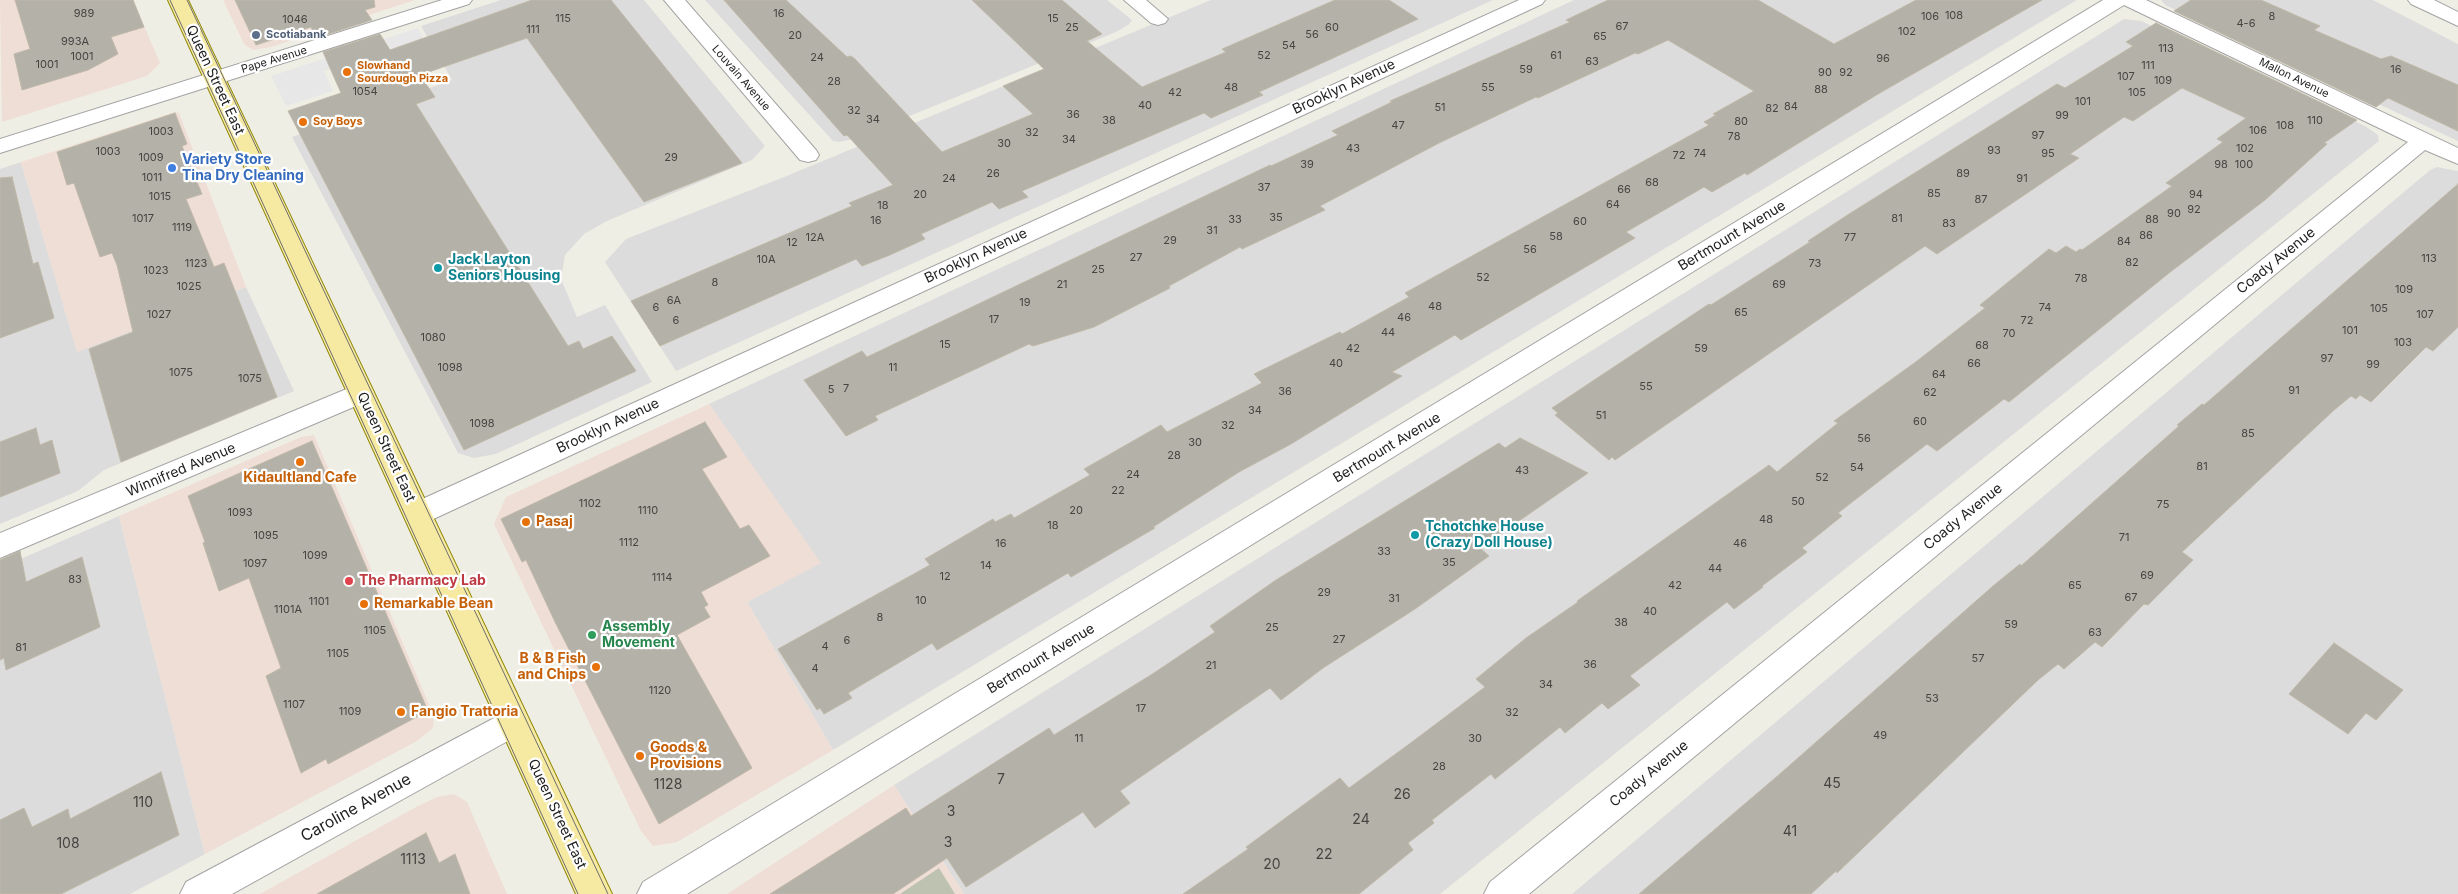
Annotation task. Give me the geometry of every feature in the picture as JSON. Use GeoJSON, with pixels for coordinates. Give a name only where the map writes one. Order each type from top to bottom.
{"type":"FeatureCollection","features":[{"type":"Feature","properties":{"kind":"main road","name":"Queen Street East"},"geometry":{"type":"LineString","coordinates":[[178,0],[594,894]]}},
{"type":"Feature","properties":{"kind":"street","name":"Pape Avenue"},"geometry":{"type":"LineString","coordinates":[[0,146],[462,0]]}},
{"type":"Feature","properties":{"kind":"street","name":"Louvain Avenue"},"geometry":{"type":"LineString","coordinates":[[674,0],[808,155]]}},
{"type":"Feature","properties":{"kind":"street"},"geometry":{"type":"LineString","coordinates":[[1134,0],[1158,18]]}},
{"type":"Feature","properties":{"kind":"street","name":"Brooklyn Avenue"},"geometry":{"type":"LineString","coordinates":[[417,514],[1535,0]]}},
{"type":"Feature","properties":{"kind":"street","name":"Bertmount Avenue"},"geometry":{"type":"LineString","coordinates":[[655,894],[2118,0]]}},
{"type":"Feature","properties":{"kind":"street","name":"Mallon Avenue"},"geometry":{"type":"LineString","coordinates":[[2130,0],[2458,157]]}},
{"type":"Feature","properties":{"kind":"street"},"geometry":{"type":"LineString","coordinates":[[2418,0],[2458,20]]}},
{"type":"Feature","properties":{"kind":"street","name":"Coady Avenue"},"geometry":{"type":"LineString","coordinates":[[1502,894],[2424,140]]}},
{"type":"Feature","properties":{"kind":"street","name":"Winnifred Avenue"},"geometry":{"type":"LineString","coordinates":[[0,546],[362,393]]}},
{"type":"Feature","properties":{"kind":"street","name":"Caroline Avenue"},"geometry":{"type":"LineString","coordinates":[[198,894],[513,722]]}},
{"type":"Feature","properties":{"kind":"shaded area"},"geometry":{"type":"Polygon","coordinates":[[[0,0],[133,0],[160,63],[147,76],[2,122],[0,0]]]}},
{"type":"Feature","properties":{"kind":"shaded area"},"geometry":{"type":"Polygon","coordinates":[[[223,0],[415,0],[271,47],[253,50],[244,44],[223,0]]]}},
{"type":"Feature","properties":{"kind":"shaded area"},"geometry":{"type":"Polygon","coordinates":[[[501,0],[644,0],[765,146],[752,160],[607,221],[584,234],[565,255],[561,279],[577,317],[605,305],[652,382],[496,454],[474,458],[458,453],[292,137],[452,80],[421,26],[501,0]]]}},
{"type":"Feature","properties":{"kind":"shaded area"},"geometry":{"type":"Polygon","coordinates":[[[705,0],[1107,0],[1132,20],[1128,25],[1116,32],[853,139],[839,142],[833,141],[705,0]]]}},
{"type":"Feature","properties":{"kind":"shaded area"},"geometry":{"type":"Polygon","coordinates":[[[1211,0],[1493,0],[676,371],[605,262],[626,239],[789,175],[1211,0]]]}},
{"type":"Feature","properties":{"kind":"shaded area"},"geometry":{"type":"Polygon","coordinates":[[[1574,0],[2077,0],[833,750],[747,602],[820,563],[709,404],[1574,0]]]}},
{"type":"Feature","properties":{"kind":"shaded area"},"geometry":{"type":"Polygon","coordinates":[[[2161,0],[2373,0],[2458,44],[2458,141],[2165,5],[2161,0]]]}},
{"type":"Feature","properties":{"kind":"shaded area"},"geometry":{"type":"Polygon","coordinates":[[[2124,19],[2141,21],[2365,126],[2378,135],[2379,141],[1440,894],[964,894],[894,785],[2124,19]]]}},
{"type":"Feature","properties":{"kind":"shaded area"},"geometry":{"type":"Polygon","coordinates":[[[418,28],[424,39],[324,71],[333,91],[286,106],[271,76],[418,28]]]}},
{"type":"Feature","properties":{"kind":"shaded area"},"geometry":{"type":"Polygon","coordinates":[[[175,112],[179,113],[246,287],[77,352],[21,162],[175,112]]]}},
{"type":"Feature","properties":{"kind":"shaded area"},"geometry":{"type":"Polygon","coordinates":[[[21,162],[77,351],[246,287],[294,391],[104,470],[78,491],[0,524],[0,169],[21,162]]]}},
{"type":"Feature","properties":{"kind":"shaded area"},"geometry":{"type":"Polygon","coordinates":[[[2437,167],[2458,171],[2458,894],[1572,894],[2430,170],[2437,167]]]}},
{"type":"Feature","properties":{"kind":"shaded area"},"geometry":{"type":"Polygon","coordinates":[[[709,404],[821,563],[747,602],[833,750],[677,842],[653,846],[641,831],[494,524],[506,497],[709,404]]]}},
{"type":"Feature","properties":{"kind":"shaded area"},"geometry":{"type":"Polygon","coordinates":[[[314,435],[434,716],[433,728],[417,741],[205,854],[119,516],[301,437],[314,435]]]}},
{"type":"Feature","properties":{"kind":"shaded area"},"geometry":{"type":"Polygon","coordinates":[[[119,516],[205,854],[130,894],[0,894],[0,568],[119,516]]]}},
{"type":"Feature","properties":{"kind":"shaded area"},"geometry":{"type":"Polygon","coordinates":[[[894,785],[964,894],[727,894],[894,785]]]}},
{"type":"Feature","properties":{"kind":"shaded area"},"geometry":{"type":"Polygon","coordinates":[[[454,794],[467,802],[507,894],[260,894],[416,807],[437,797],[454,794]]]}},
{"type":"Feature","properties":{"kind":"shaded area"},"geometry":{"type":"Polygon","coordinates":[[[939,868],[955,894],[900,894],[939,868]]]}},
{"type":"Feature","properties":{"kind":"building"},"geometry":{"type":"Polygon","coordinates":[[[15,0],[133,0],[144,27],[111,37],[118,54],[88,70],[22,90],[14,54],[30,49],[15,0]]]}},
{"type":"Feature","properties":{"kind":"building"},"geometry":{"type":"Polygon","coordinates":[[[235,0],[374,0],[375,7],[365,10],[372,20],[316,38],[311,27],[256,45],[235,0]]]}},
{"type":"Feature","properties":{"kind":"building"},"geometry":{"type":"Polygon","coordinates":[[[532,0],[611,0],[742,163],[644,202],[527,38],[420,75],[435,97],[416,104],[568,346],[579,341],[583,349],[612,336],[636,371],[464,450],[288,111],[341,93],[323,52],[380,34],[390,50],[532,0]]]}},
{"type":"Feature","properties":{"kind":"building"},"geometry":{"type":"Polygon","coordinates":[[[724,0],[786,0],[847,57],[851,56],[855,59],[942,152],[1033,114],[1003,86],[1044,69],[972,0],[1062,0],[1102,34],[1087,41],[1142,87],[1226,52],[1222,49],[1335,0],[1389,0],[1418,19],[1259,92],[1263,95],[1211,118],[1204,113],[1022,191],[1028,197],[999,209],[992,202],[921,234],[925,239],[890,255],[862,266],[856,259],[660,346],[631,301],[852,206],[849,203],[893,185],[847,135],[844,136],[724,0]]]}},
{"type":"Feature","properties":{"kind":"building"},"geometry":{"type":"Polygon","coordinates":[[[1608,0],[1758,0],[1834,44],[1916,0],[2042,0],[1878,94],[1747,175],[1745,173],[1712,192],[1704,187],[1626,232],[1635,238],[1461,340],[1455,335],[1392,372],[1402,376],[1291,444],[1239,472],[1153,527],[1155,528],[1071,577],[1068,573],[937,650],[932,643],[848,693],[852,698],[824,714],[820,708],[817,710],[778,649],[930,565],[925,559],[993,519],[995,522],[1011,514],[1014,518],[1090,475],[1084,469],[1161,425],[1167,432],[1262,383],[1254,374],[1340,332],[1342,334],[1409,297],[1405,293],[1709,125],[1704,122],[1716,115],[1713,114],[1754,91],[1668,40],[1638,54],[1635,53],[1538,98],[1536,97],[1439,143],[1320,206],[1325,210],[1242,249],[1240,247],[1169,286],[1170,288],[1094,327],[1033,346],[1029,344],[875,416],[878,420],[846,436],[804,380],[862,351],[867,357],[1270,165],[1338,135],[1332,131],[1392,102],[1390,101],[1570,22],[1566,20],[1608,0]]]}},
{"type":"Feature","properties":{"kind":"building"},"geometry":{"type":"Polygon","coordinates":[[[2191,0],[2261,0],[2320,26],[2314,30],[2381,59],[2391,56],[2458,85],[2458,131],[2388,98],[2376,107],[2174,11],[2191,0]]]}},
{"type":"Feature","properties":{"kind":"building"},"geometry":{"type":"Polygon","coordinates":[[[2156,23],[2357,120],[2324,143],[2327,144],[2265,200],[2169,273],[2009,402],[2004,399],[1937,451],[1927,444],[1838,513],[1842,516],[1802,548],[1807,552],[1763,587],[1734,609],[1727,602],[1630,676],[1640,685],[1608,709],[1602,703],[1565,733],[1560,727],[1495,779],[1491,774],[1432,820],[1434,823],[1408,843],[1413,850],[1359,894],[1183,894],[1248,849],[1246,847],[1340,778],[1349,788],[1412,742],[1485,687],[1476,679],[1526,638],[1577,601],[1769,465],[1777,472],[1838,423],[1834,421],[1917,361],[1985,308],[1980,305],[2049,249],[2056,253],[2066,246],[2076,252],[2080,249],[2082,250],[2172,186],[2166,183],[2223,142],[2217,139],[2246,118],[2182,88],[2133,121],[2124,117],[2070,154],[2079,158],[1937,254],[1925,246],[1615,460],[1612,457],[1609,460],[1555,415],[1558,413],[1552,408],[1709,304],[1711,305],[1810,242],[1808,241],[1849,214],[2057,84],[2065,88],[2133,46],[2126,42],[2156,23]]]}},
{"type":"Feature","properties":{"kind":"building"},"geometry":{"type":"Polygon","coordinates":[[[175,113],[187,144],[182,146],[202,194],[186,199],[214,267],[224,263],[277,397],[121,462],[89,349],[133,332],[117,265],[112,253],[100,257],[74,183],[67,185],[57,152],[175,113]]]}},
{"type":"Feature","properties":{"kind":"building"},"geometry":{"type":"Polygon","coordinates":[[[12,177],[33,264],[38,262],[54,318],[0,338],[0,178],[12,177]]]}},
{"type":"Feature","properties":{"kind":"building"},"geometry":{"type":"Polygon","coordinates":[[[2458,184],[2458,327],[2433,351],[2426,347],[2371,402],[2360,395],[2356,399],[2351,396],[2333,411],[2182,552],[2193,560],[2148,605],[2144,604],[2102,647],[2095,642],[2064,669],[2058,664],[2038,680],[1837,873],[1836,871],[1811,894],[1639,894],[1781,773],[1993,586],[2020,564],[2021,566],[2179,426],[2177,425],[2202,404],[2204,405],[2458,184]]]}},
{"type":"Feature","properties":{"kind":"building"},"geometry":{"type":"Polygon","coordinates":[[[705,422],[727,457],[702,469],[740,529],[749,525],[770,556],[701,592],[708,605],[704,607],[710,617],[677,635],[752,768],[659,824],[556,624],[526,560],[522,562],[501,519],[705,422]]]}},
{"type":"Feature","properties":{"kind":"building"},"geometry":{"type":"Polygon","coordinates":[[[36,428],[40,445],[52,440],[60,473],[0,497],[0,442],[36,428]]]}},
{"type":"Feature","properties":{"kind":"building"},"geometry":{"type":"Polygon","coordinates":[[[1520,438],[1588,473],[1480,548],[1489,556],[1415,609],[1323,668],[1281,700],[1270,688],[1120,791],[1130,803],[1095,828],[1083,812],[966,887],[947,858],[893,894],[770,894],[906,808],[911,816],[1049,728],[1054,735],[1154,673],[1215,632],[1210,626],[1276,580],[1499,443],[1505,448],[1520,438]]]}},
{"type":"Feature","properties":{"kind":"building"},"geometry":{"type":"Polygon","coordinates":[[[312,441],[428,711],[328,764],[326,759],[301,773],[266,676],[281,668],[249,578],[219,591],[203,543],[205,542],[188,496],[312,441]]]}},
{"type":"Feature","properties":{"kind":"building"},"geometry":{"type":"Polygon","coordinates":[[[20,551],[26,582],[82,557],[100,627],[6,670],[4,658],[0,660],[0,560],[20,551]]]}},
{"type":"Feature","properties":{"kind":"building"},"geometry":{"type":"Polygon","coordinates":[[[2334,643],[2403,690],[2376,720],[2366,713],[2348,734],[2289,694],[2334,643]]]}},
{"type":"Feature","properties":{"kind":"building"},"geometry":{"type":"Polygon","coordinates":[[[161,772],[179,835],[61,894],[0,894],[0,820],[24,808],[32,827],[68,809],[70,819],[161,772]]]}},
{"type":"Feature","properties":{"kind":"building"},"geometry":{"type":"Polygon","coordinates":[[[426,833],[439,863],[455,854],[470,894],[317,894],[426,833]]]}},
{"type":"Feature","properties":{"kind":"tram line"},"geometry":{"type":"LineString","coordinates":[[170,0],[578,894]]}},
{"type":"Feature","properties":{"kind":"tram line"},"geometry":{"type":"LineString","coordinates":[[187,0],[608,894]]}},
{"type":"Feature","properties":{"kind":"place","name":"Scotiabank"},"geometry":{"type":"Point","coordinates":[256,35]}},
{"type":"Feature","properties":{"kind":"place","name":"Slowhand Sourdough Pizza"},"geometry":{"type":"Point","coordinates":[347,72]}},
{"type":"Feature","properties":{"kind":"place","name":"Soy Boys"},"geometry":{"type":"Point","coordinates":[303,122]}},
{"type":"Feature","properties":{"kind":"place","name":"Variety Store Tina Dry Cleaning"},"geometry":{"type":"Point","coordinates":[172,168]}},
{"type":"Feature","properties":{"kind":"place","name":"Jack Layton Seniors Housing"},"geometry":{"type":"Point","coordinates":[438,268]}},
{"type":"Feature","properties":{"kind":"place","name":"Kidaultland Cafe"},"geometry":{"type":"Point","coordinates":[300,462]}},
{"type":"Feature","properties":{"kind":"place","name":"Pasaj"},"geometry":{"type":"Point","coordinates":[526,522]}},
{"type":"Feature","properties":{"kind":"place","name":"Tchotchke House (Crazy Doll House)"},"geometry":{"type":"Point","coordinates":[1415,535]}},
{"type":"Feature","properties":{"kind":"place","name":"The Pharmacy Lab"},"geometry":{"type":"Point","coordinates":[349,581]}},
{"type":"Feature","properties":{"kind":"place","name":"Remarkable Bean"},"geometry":{"type":"Point","coordinates":[364,604]}},
{"type":"Feature","properties":{"kind":"place","name":"Assembly Movement"},"geometry":{"type":"Point","coordinates":[592,635]}},
{"type":"Feature","properties":{"kind":"place","name":"B & B Fish and Chips"},"geometry":{"type":"Point","coordinates":[596,667]}},
{"type":"Feature","properties":{"kind":"place","name":"Fangio Trattoria"},"geometry":{"type":"Point","coordinates":[401,712]}},
{"type":"Feature","properties":{"kind":"place","name":"Goods & Provisions"},"geometry":{"type":"Point","coordinates":[640,756]}}]}
